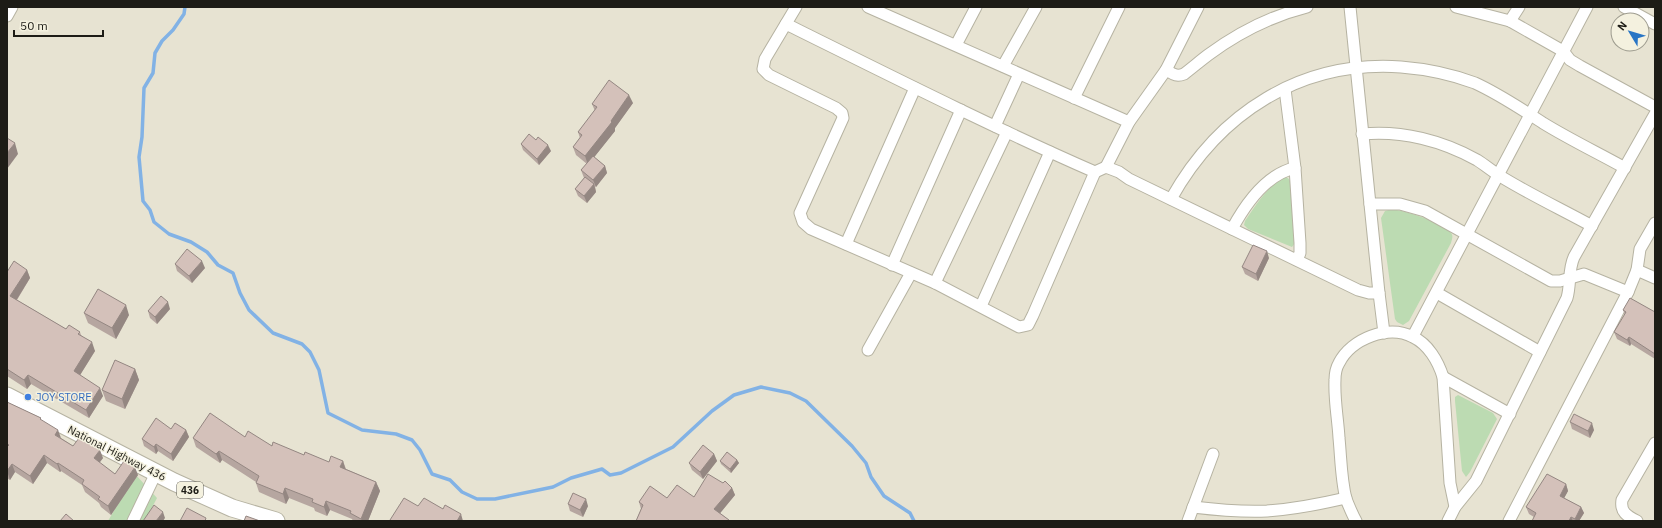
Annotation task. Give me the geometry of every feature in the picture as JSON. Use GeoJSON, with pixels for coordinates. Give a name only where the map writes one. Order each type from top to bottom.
{"type":"FeatureCollection","features":[{"type":"Feature","properties":{"kind":"main road","name":"National Highway 436"},"geometry":{"type":"LineString","coordinates":[[7,396],[156,473],[232,508],[276,521]]}},
{"type":"Feature","properties":{"kind":"street"},"geometry":{"type":"LineString","coordinates":[[7,16],[12,7]]}},
{"type":"Feature","properties":{"kind":"street"},"geometry":{"type":"LineString","coordinates":[[796,7],[765,59],[763,69],[769,75],[836,108],[842,113],[842,118],[800,213],[803,222],[811,229],[935,283],[1019,327],[1028,325],[1095,172],[1106,167],[1129,122],[1166,70],[1198,7]]}},
{"type":"Feature","properties":{"kind":"street"},"geometry":{"type":"LineString","coordinates":[[868,7],[1129,122]]}},
{"type":"Feature","properties":{"kind":"street"},"geometry":{"type":"LineString","coordinates":[[956,45],[976,7]]}},
{"type":"Feature","properties":{"kind":"street"},"geometry":{"type":"LineString","coordinates":[[1003,66],[1036,7]]}},
{"type":"Feature","properties":{"kind":"street"},"geometry":{"type":"LineString","coordinates":[[1074,98],[1119,7]]}},
{"type":"Feature","properties":{"kind":"street"},"geometry":{"type":"LineString","coordinates":[[1166,70],[1179,76],[1184,74],[1219,47],[1250,29],[1268,20],[1307,7]]}},
{"type":"Feature","properties":{"kind":"street"},"geometry":{"type":"LineString","coordinates":[[1350,7],[1362,134],[1384,333]]}},
{"type":"Feature","properties":{"kind":"street"},"geometry":{"type":"LineString","coordinates":[[1456,7],[1497,19],[1510,21],[1563,51],[1570,60],[1580,66],[1655,107]]}},
{"type":"Feature","properties":{"kind":"street"},"geometry":{"type":"LineString","coordinates":[[1510,21],[1519,7]]}},
{"type":"Feature","properties":{"kind":"street"},"geometry":{"type":"LineString","coordinates":[[1413,336],[1532,115],[1563,51],[1587,7]]}},
{"type":"Feature","properties":{"kind":"street"},"geometry":{"type":"LineString","coordinates":[[1624,7],[1655,24]]}},
{"type":"Feature","properties":{"kind":"street"},"geometry":{"type":"LineString","coordinates":[[786,24],[915,88],[1095,172]]}},
{"type":"Feature","properties":{"kind":"street"},"geometry":{"type":"LineString","coordinates":[[1172,199],[1190,168],[1222,132],[1252,108],[1285,89],[1315,76],[1356,67],[1391,66],[1423,69],[1443,73],[1475,83],[1508,100],[1543,123],[1625,168]]}},
{"type":"Feature","properties":{"kind":"street"},"geometry":{"type":"LineString","coordinates":[[995,126],[1019,74]]}},
{"type":"Feature","properties":{"kind":"street"},"geometry":{"type":"LineString","coordinates":[[846,244],[915,88]]}},
{"type":"Feature","properties":{"kind":"street"},"geometry":{"type":"LineString","coordinates":[[1285,89],[1294,168],[1300,243],[1297,260]]}},
{"type":"Feature","properties":{"kind":"street"},"geometry":{"type":"LineString","coordinates":[[892,265],[961,110]]}},
{"type":"Feature","properties":{"kind":"street"},"geometry":{"type":"LineString","coordinates":[[1448,521],[1455,507],[1472,487],[1567,298],[1570,265],[1655,114]]}},
{"type":"Feature","properties":{"kind":"street"},"geometry":{"type":"LineString","coordinates":[[935,283],[1007,132]]}},
{"type":"Feature","properties":{"kind":"street"},"geometry":{"type":"LineString","coordinates":[[1362,134],[1397,134],[1434,142],[1449,147],[1477,160],[1499,175],[1592,226]]}},
{"type":"Feature","properties":{"kind":"street"},"geometry":{"type":"LineString","coordinates":[[981,306],[1050,152]]}},
{"type":"Feature","properties":{"kind":"street"},"geometry":{"type":"LineString","coordinates":[[1106,167],[1358,290],[1369,293],[1379,293]]}},
{"type":"Feature","properties":{"kind":"street"},"geometry":{"type":"LineString","coordinates":[[1232,229],[1247,206],[1266,184],[1282,172],[1294,168]]}},
{"type":"Feature","properties":{"kind":"street"},"geometry":{"type":"LineString","coordinates":[[1370,204],[1392,203],[1414,207],[1435,216],[1546,279],[1555,281],[1584,274],[1628,292]]}},
{"type":"Feature","properties":{"kind":"street"},"geometry":{"type":"LineString","coordinates":[[1509,521],[1628,292],[1637,270],[1640,249],[1655,223]]}},
{"type":"Feature","properties":{"kind":"street"},"geometry":{"type":"LineString","coordinates":[[1637,270],[1655,278]]}},
{"type":"Feature","properties":{"kind":"street"},"geometry":{"type":"LineString","coordinates":[[868,350],[911,273]]}},
{"type":"Feature","properties":{"kind":"street"},"geometry":{"type":"LineString","coordinates":[[1437,293],[1540,352]]}},
{"type":"Feature","properties":{"kind":"street"},"geometry":{"type":"LineString","coordinates":[[1356,521],[1346,498],[1343,478],[1335,389],[1336,370],[1339,363],[1350,348],[1371,336],[1384,333],[1402,333],[1413,336],[1433,355],[1443,377],[1450,484],[1455,507]]}},
{"type":"Feature","properties":{"kind":"street"},"geometry":{"type":"LineString","coordinates":[[1443,377],[1510,414]]}},
{"type":"Feature","properties":{"kind":"street"},"geometry":{"type":"LineString","coordinates":[[1637,521],[1624,512],[1621,507],[1622,500],[1655,443]]}},
{"type":"Feature","properties":{"kind":"street"},"geometry":{"type":"LineString","coordinates":[[1188,521],[1213,454]]}},
{"type":"Feature","properties":{"kind":"street"},"geometry":{"type":"LineString","coordinates":[[133,521],[156,473]]}},
{"type":"Feature","properties":{"kind":"street"},"geometry":{"type":"LineString","coordinates":[[1193,507],[1222,510],[1266,511],[1310,506],[1346,498]]}},
{"type":"Feature","properties":{"kind":"green space"},"geometry":{"type":"Polygon","coordinates":[[[1286,177],[1290,181],[1295,243],[1292,247],[1248,229],[1244,225],[1253,209],[1268,190],[1274,184],[1286,177]]]}},
{"type":"Feature","properties":{"kind":"green space"},"geometry":{"type":"Polygon","coordinates":[[[1392,209],[1406,212],[1439,224],[1451,233],[1452,236],[1451,243],[1409,321],[1403,325],[1395,319],[1381,218],[1385,211],[1392,209]]]}},
{"type":"Feature","properties":{"kind":"green space"},"geometry":{"type":"Polygon","coordinates":[[[1458,395],[1493,413],[1497,419],[1466,477],[1462,471],[1455,401],[1455,397],[1458,395]]]}},
{"type":"Feature","properties":{"kind":"green space"},"geometry":{"type":"Polygon","coordinates":[[[135,474],[157,498],[145,521],[108,521],[135,474]]]}},
{"type":"Feature","properties":{"kind":"building"},"geometry":{"type":"Polygon","coordinates":[[[609,80],[629,95],[611,121],[612,122],[585,156],[573,147],[582,135],[578,132],[597,107],[592,104],[609,80]]]}},
{"type":"Feature","properties":{"kind":"building"},"geometry":{"type":"Polygon","coordinates":[[[529,134],[536,140],[538,137],[548,145],[537,159],[521,144],[529,134]]]}},
{"type":"Feature","properties":{"kind":"building"},"geometry":{"type":"Polygon","coordinates":[[[7,138],[15,143],[7,153],[7,138]]]}},
{"type":"Feature","properties":{"kind":"building"},"geometry":{"type":"Polygon","coordinates":[[[593,156],[605,166],[593,180],[581,170],[593,156]]]}},
{"type":"Feature","properties":{"kind":"building"},"geometry":{"type":"Polygon","coordinates":[[[585,177],[594,184],[584,196],[575,189],[585,177]]]}},
{"type":"Feature","properties":{"kind":"building"},"geometry":{"type":"Polygon","coordinates":[[[1253,245],[1267,251],[1256,274],[1242,267],[1253,245]]]}},
{"type":"Feature","properties":{"kind":"building"},"geometry":{"type":"Polygon","coordinates":[[[187,249],[202,261],[189,276],[175,264],[187,249]]]}},
{"type":"Feature","properties":{"kind":"building"},"geometry":{"type":"Polygon","coordinates":[[[14,261],[27,270],[10,296],[66,329],[69,325],[80,332],[78,334],[92,342],[74,371],[100,388],[86,410],[28,375],[24,380],[7,369],[7,272],[14,261]]]}},
{"type":"Feature","properties":{"kind":"building"},"geometry":{"type":"Polygon","coordinates":[[[98,289],[126,305],[112,328],[84,313],[98,289]]]}},
{"type":"Feature","properties":{"kind":"building"},"geometry":{"type":"Polygon","coordinates":[[[161,296],[168,302],[155,317],[148,311],[161,296]]]}},
{"type":"Feature","properties":{"kind":"building"},"geometry":{"type":"Polygon","coordinates":[[[1630,298],[1655,312],[1655,354],[1629,337],[1627,340],[1614,332],[1626,312],[1623,310],[1630,298]]]}},
{"type":"Feature","properties":{"kind":"building"},"geometry":{"type":"Polygon","coordinates":[[[115,360],[135,369],[122,399],[102,390],[115,360]]]}},
{"type":"Feature","properties":{"kind":"building"},"geometry":{"type":"Polygon","coordinates":[[[7,402],[41,418],[40,419],[58,430],[55,435],[73,446],[79,438],[100,450],[94,458],[115,474],[124,461],[135,467],[108,506],[98,499],[100,497],[82,484],[84,480],[44,455],[30,476],[12,464],[7,471],[7,447],[9,445],[7,444],[7,402]]]}},
{"type":"Feature","properties":{"kind":"building"},"geometry":{"type":"Polygon","coordinates":[[[210,413],[245,437],[248,431],[272,446],[273,442],[304,455],[305,452],[329,462],[331,456],[343,461],[340,467],[376,482],[361,519],[350,513],[351,511],[326,501],[324,507],[312,502],[313,499],[285,488],[283,494],[256,483],[259,476],[219,451],[216,454],[193,438],[210,413]]]}},
{"type":"Feature","properties":{"kind":"building"},"geometry":{"type":"Polygon","coordinates":[[[1574,414],[1592,423],[1588,431],[1570,422],[1574,414]]]}},
{"type":"Feature","properties":{"kind":"building"},"geometry":{"type":"Polygon","coordinates":[[[156,418],[171,429],[175,423],[186,430],[171,454],[156,444],[154,447],[142,439],[156,418]]]}},
{"type":"Feature","properties":{"kind":"building"},"geometry":{"type":"Polygon","coordinates":[[[703,445],[714,454],[700,472],[689,463],[703,445]]]}},
{"type":"Feature","properties":{"kind":"building"},"geometry":{"type":"Polygon","coordinates":[[[727,452],[737,460],[730,469],[720,461],[727,452]]]}},
{"type":"Feature","properties":{"kind":"building"},"geometry":{"type":"Polygon","coordinates":[[[708,474],[723,483],[725,481],[732,488],[714,509],[729,520],[728,521],[636,521],[643,505],[639,502],[650,486],[667,498],[677,485],[694,497],[708,474]]]}},
{"type":"Feature","properties":{"kind":"building"},"geometry":{"type":"Polygon","coordinates":[[[1547,474],[1566,484],[1560,496],[1581,507],[1575,519],[1571,517],[1569,521],[1532,521],[1536,513],[1526,507],[1547,474]]]}},
{"type":"Feature","properties":{"kind":"building"},"geometry":{"type":"Polygon","coordinates":[[[573,493],[586,499],[580,510],[568,504],[573,493]]]}},
{"type":"Feature","properties":{"kind":"building"},"geometry":{"type":"Polygon","coordinates":[[[404,498],[418,506],[424,498],[443,509],[445,505],[461,514],[457,521],[390,520],[404,498]]]}},
{"type":"Feature","properties":{"kind":"building"},"geometry":{"type":"Polygon","coordinates":[[[154,505],[163,512],[156,521],[143,521],[154,505]]]}},
{"type":"Feature","properties":{"kind":"building"},"geometry":{"type":"Polygon","coordinates":[[[187,508],[206,518],[205,521],[180,521],[187,508]]]}},
{"type":"Feature","properties":{"kind":"building"},"geometry":{"type":"Polygon","coordinates":[[[66,514],[74,521],[60,521],[66,514]]]}},
{"type":"Feature","properties":{"kind":"building"},"geometry":{"type":"Polygon","coordinates":[[[246,516],[260,521],[244,521],[246,516]]]}},
{"type":"Feature","properties":{"kind":"waterway"},"geometry":{"type":"LineString","coordinates":[[185,7],[184,14],[173,30],[162,41],[155,53],[153,73],[144,88],[142,137],[139,157],[143,201],[150,210],[154,222],[169,234],[191,242],[207,252],[218,265],[233,273],[240,293],[249,310],[273,333],[302,344],[310,352],[319,370],[328,413],[362,430],[396,434],[412,440],[420,450],[432,474],[450,480],[462,492],[477,499],[495,499],[553,487],[571,478],[602,469],[610,475],[621,473],[673,447],[712,411],[734,395],[761,387],[790,393],[806,401],[852,446],[866,463],[871,477],[884,496],[910,513],[914,521]]}},
{"type":"Feature","properties":{"kind":"place","name":"JOY STORE"},"geometry":{"type":"Point","coordinates":[28,397]}}]}
